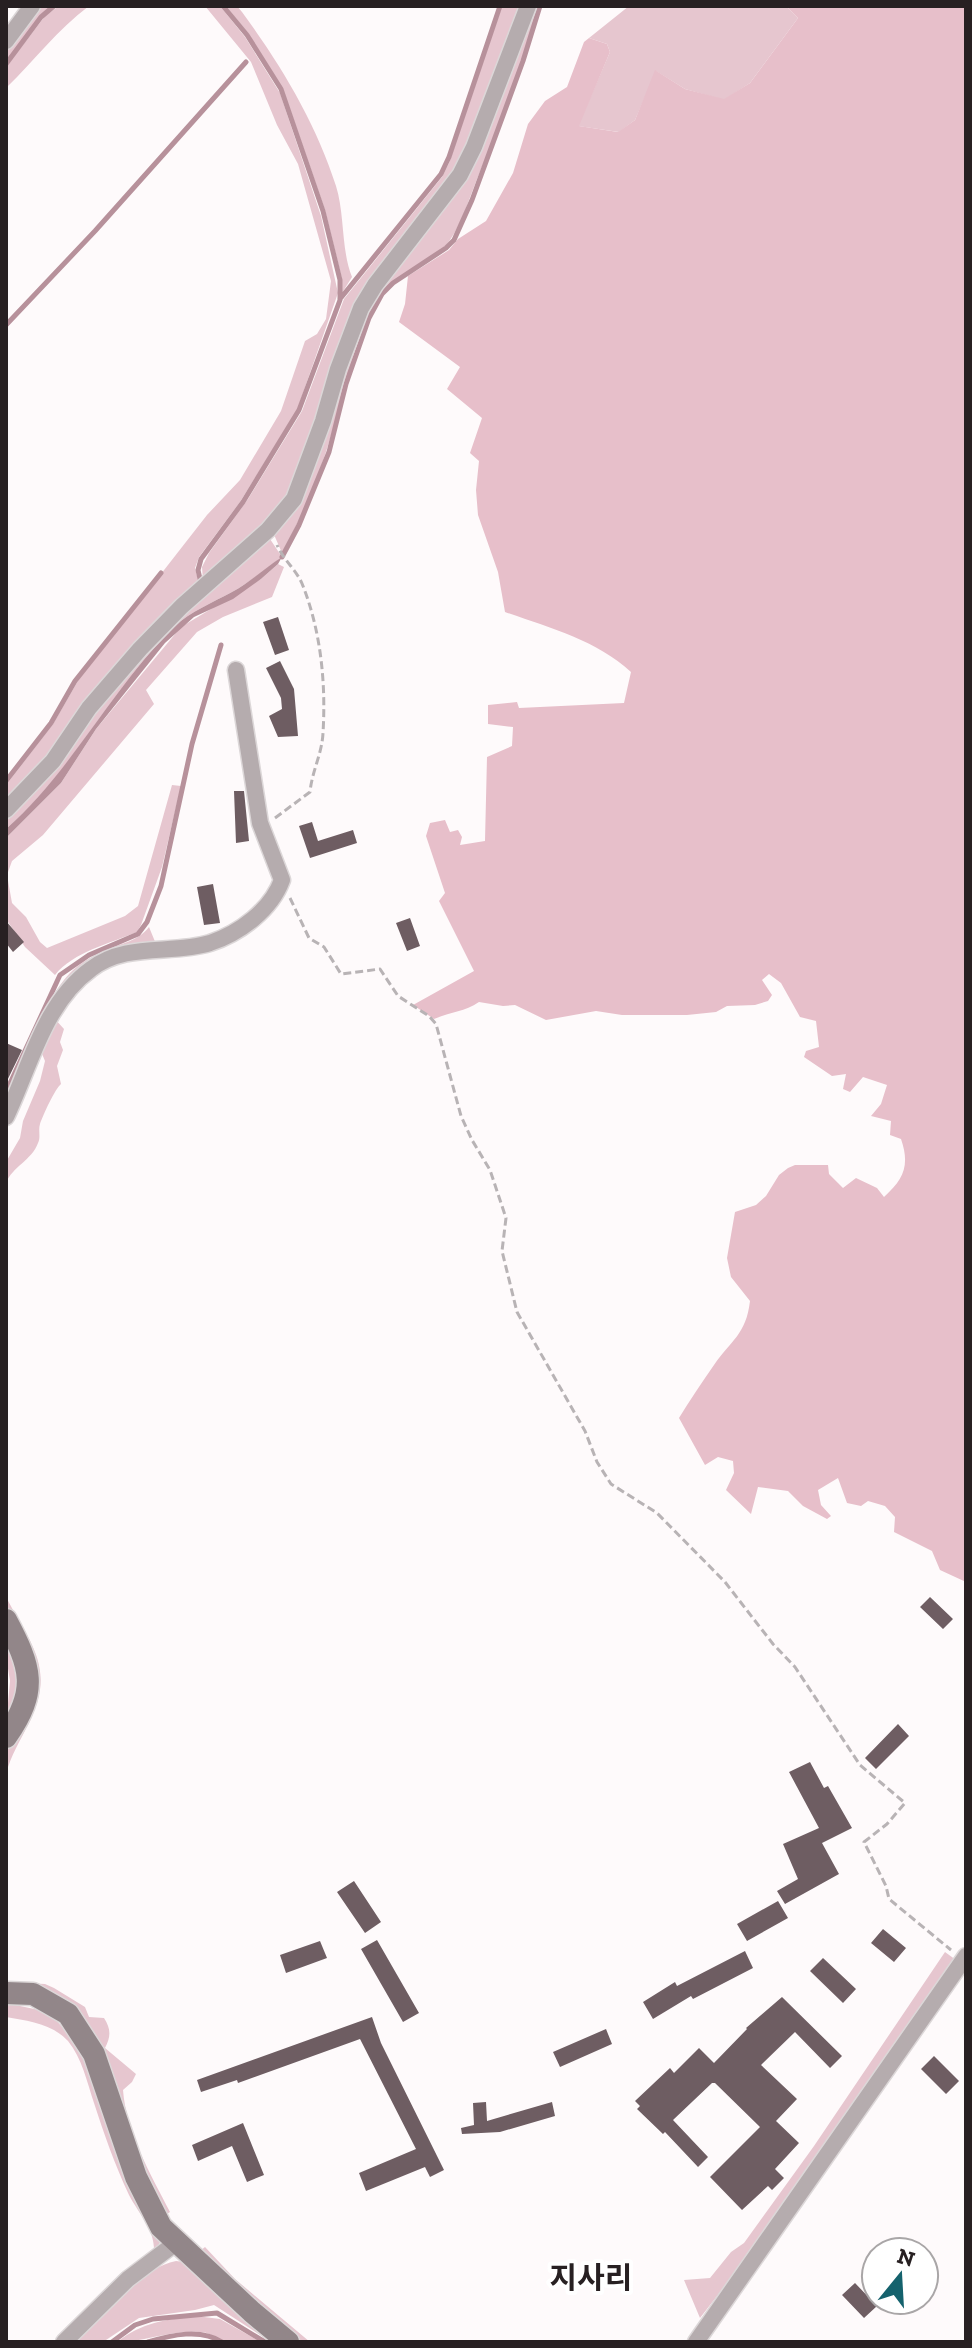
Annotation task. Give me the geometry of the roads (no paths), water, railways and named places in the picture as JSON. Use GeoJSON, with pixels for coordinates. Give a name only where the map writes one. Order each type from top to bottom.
{"type":"FeatureCollection","features":[{"type":"Feature","properties":{"kind":"street"},"geometry":{"type":"LineString","coordinates":[[6,41],[32,6]]}},
{"type":"Feature","properties":{"kind":"street"},"geometry":{"type":"LineString","coordinates":[[6,810],[53,761],[89,708],[140,649],[182,606],[268,530],[294,499],[361,308],[375,285],[460,175],[474,147],[528,6]]}},
{"type":"Feature","properties":{"kind":"street"},"geometry":{"type":"LineString","coordinates":[[6,1117],[47,1023],[62,998],[94,966],[115,955],[210,943],[265,911],[277,895],[282,880],[260,823],[236,670]]}},
{"type":"Feature","properties":{"kind":"street"},"geometry":{"type":"LineString","coordinates":[[6,1620],[19,1645],[30,1681],[16,1723],[6,1737]]}},
{"type":"Feature","properties":{"kind":"street"},"geometry":{"type":"LineString","coordinates":[[696,2342],[965,1958]]}},
{"type":"Feature","properties":{"kind":"street"},"geometry":{"type":"LineString","coordinates":[[6,1993],[33,1994],[68,2014],[94,2054],[136,2177],[161,2227],[288,2342]]}},
{"type":"Feature","properties":{"kind":"street"},"geometry":{"type":"LineString","coordinates":[[64,2342],[128,2279],[177,2242]]}},
{"type":"Feature","properties":{"kind":"waterway"},"geometry":{"type":"LineString","coordinates":[[6,64],[41,17],[54,6]]}},
{"type":"Feature","properties":{"kind":"waterway"},"geometry":{"type":"LineString","coordinates":[[200,579],[198,570],[201,559],[243,502],[299,410],[340,300],[340,280],[323,211],[281,89],[247,35],[223,6]]}},
{"type":"Feature","properties":{"kind":"waterway"},"geometry":{"type":"LineString","coordinates":[[340,299],[441,174],[500,6]]}},
{"type":"Feature","properties":{"kind":"waterway"},"geometry":{"type":"LineString","coordinates":[[282,557],[299,525],[329,452],[346,384],[369,318],[382,294],[393,283],[454,240],[472,200],[540,6]]}},
{"type":"Feature","properties":{"kind":"waterway"},"geometry":{"type":"LineString","coordinates":[[6,325],[246,62]]}},
{"type":"Feature","properties":{"kind":"waterway"},"geometry":{"type":"LineString","coordinates":[[6,781],[51,723],[75,681],[161,573]]}},
{"type":"Feature","properties":{"kind":"waterway"},"geometry":{"type":"LineString","coordinates":[[6,1092],[60,975],[89,955],[138,934],[147,922],[161,886],[192,744],[221,645]]}},
{"type":"Feature","properties":{"kind":"waterway"},"geometry":{"type":"LineString","coordinates":[[112,2342],[135,2325],[153,2319],[217,2313],[265,2342]]}},
{"type":"Feature","properties":{"kind":"waterway"},"geometry":{"type":"LineString","coordinates":[[148,2342],[195,2334],[222,2342]]}},
{"type":"Feature","properties":{"kind":"district","name":"지사리"},"geometry":{"type":"Point","coordinates":[591,2278]}}]}
